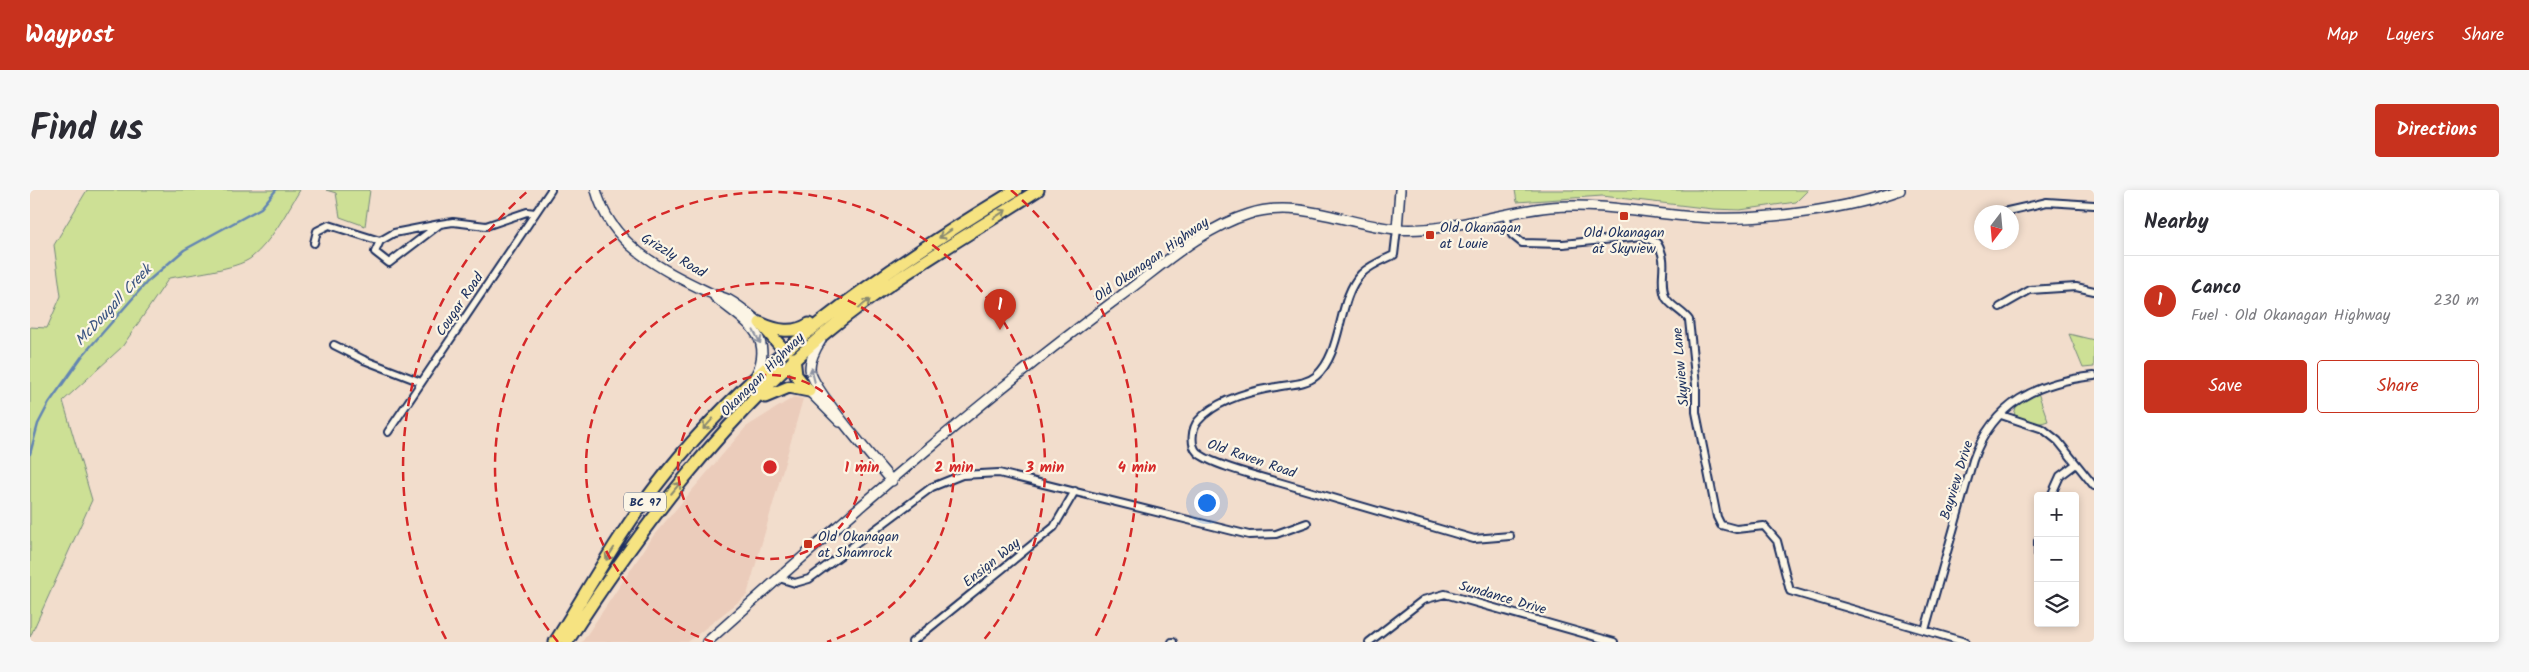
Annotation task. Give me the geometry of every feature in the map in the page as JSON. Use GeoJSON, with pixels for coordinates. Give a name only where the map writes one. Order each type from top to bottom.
{"type":"FeatureCollection","features":[{"type":"Feature","properties":{"kind":"highway","name":"Okanagan Highway"},"geometry":{"type":"LineString","coordinates":[[555,642],[654,488],[715,417],[755,377],[784,350],[873,281],[1016,190]]}},
{"type":"Feature","properties":{"kind":"highway","name":"Okanagan Highway"},"geometry":{"type":"LineString","coordinates":[[567,642],[619,563],[658,510],[712,445],[793,363],[825,333],[881,291],[1038,190]]}},
{"type":"Feature","properties":{"kind":"highway"},"geometry":{"type":"LineString","coordinates":[[760,323],[779,330],[793,331],[803,328],[836,308]]}},
{"type":"Feature","properties":{"kind":"highway"},"geometry":{"type":"LineString","coordinates":[[809,391],[796,375],[793,363],[798,350],[822,330],[836,308]]}},
{"type":"Feature","properties":{"kind":"highway"},"geometry":{"type":"LineString","coordinates":[[750,406],[761,383],[780,364],[784,350],[760,323]]}},
{"type":"Feature","properties":{"kind":"highway"},"geometry":{"type":"LineString","coordinates":[[750,406],[776,390],[789,386],[809,391]]}},
{"type":"Feature","properties":{"kind":"street","name":"Cougar Road"},"geometry":{"type":"LineString","coordinates":[[388,432],[551,190]]}},
{"type":"Feature","properties":{"kind":"street","name":"Grizzly Road"},"geometry":{"type":"LineString","coordinates":[[596,190],[601,209],[615,231],[639,253],[709,292],[729,300],[760,323]]}},
{"type":"Feature","properties":{"kind":"street"},"geometry":{"type":"LineString","coordinates":[[1396,229],[1400,190]]}},
{"type":"Feature","properties":{"kind":"street","name":"Old Okanagan Highway"},"geometry":{"type":"LineString","coordinates":[[707,642],[779,578],[1038,357],[1207,233],[1250,213],[1282,209],[1308,210],[1396,229],[1425,229],[1549,207],[1604,206],[1712,218],[1775,215],[1835,206],[1900,190]]}},
{"type":"Feature","properties":{"kind":"street"},"geometry":{"type":"LineString","coordinates":[[2019,208],[2047,202],[2094,204]]}},
{"type":"Feature","properties":{"kind":"street"},"geometry":{"type":"LineString","coordinates":[[440,224],[389,263],[375,252],[380,241],[394,233],[440,224],[453,222],[486,226],[527,212],[535,213]]}},
{"type":"Feature","properties":{"kind":"street","name":"Skyview Lane"},"geometry":{"type":"LineString","coordinates":[[1506,215],[1512,236],[1522,243],[1563,244],[1643,236],[1657,243],[1665,261],[1662,284],[1665,298],[1689,320],[1696,385],[1696,412],[1717,518],[1721,525],[1736,529],[1764,526],[1777,541],[1790,591],[1925,630]]}},
{"type":"Feature","properties":{"kind":"street"},"geometry":{"type":"LineString","coordinates":[[314,243],[317,231],[329,225],[380,241]]}},
{"type":"Feature","properties":{"kind":"street","name":"Old Raven Road"},"geometry":{"type":"LineString","coordinates":[[1396,229],[1394,255],[1366,270],[1355,281],[1326,362],[1317,375],[1306,382],[1252,391],[1208,410],[1196,422],[1192,437],[1195,451],[1202,456],[1249,473],[1474,539],[1510,536]]}},
{"type":"Feature","properties":{"kind":"street"},"geometry":{"type":"LineString","coordinates":[[2000,307],[2030,290],[2076,287],[2094,291]]}},
{"type":"Feature","properties":{"kind":"street","name":"Grizzly Road"},"geometry":{"type":"LineString","coordinates":[[709,292],[747,323],[757,334],[763,351],[760,367],[755,377]]}},
{"type":"Feature","properties":{"kind":"street"},"geometry":{"type":"LineString","coordinates":[[825,333],[815,351],[810,368],[812,378],[818,390],[892,481]]}},
{"type":"Feature","properties":{"kind":"street"},"geometry":{"type":"LineString","coordinates":[[334,345],[364,360],[421,382]]}},
{"type":"Feature","properties":{"kind":"street","name":"Bayview Drive"},"geometry":{"type":"LineString","coordinates":[[1925,630],[1979,442],[1990,424],[2018,399],[2061,380],[2094,376]]}},
{"type":"Feature","properties":{"kind":"street"},"geometry":{"type":"LineString","coordinates":[[809,391],[849,429]]}},
{"type":"Feature","properties":{"kind":"street"},"geometry":{"type":"LineString","coordinates":[[2001,415],[2043,429],[2058,441],[2094,486]]}},
{"type":"Feature","properties":{"kind":"street"},"geometry":{"type":"LineString","coordinates":[[2053,492],[2060,476],[2076,464]]}},
{"type":"Feature","properties":{"kind":"street"},"geometry":{"type":"LineString","coordinates":[[779,578],[796,583],[809,579],[932,486],[962,475],[999,473],[1249,535],[1276,534],[1307,523]]}},
{"type":"Feature","properties":{"kind":"street","name":"Ensign Way"},"geometry":{"type":"LineString","coordinates":[[912,642],[1054,527],[1075,491]]}},
{"type":"Feature","properties":{"kind":"street","name":"Sundance Drive"},"geometry":{"type":"LineString","coordinates":[[1369,642],[1423,600],[1445,594],[1614,642]]}},
{"type":"Feature","properties":{"kind":"street"},"geometry":{"type":"LineString","coordinates":[[1925,630],[1965,642]]}},
{"type":"Feature","properties":{"kind":"shaded area"},"geometry":{"type":"Polygon","coordinates":[[[794,397],[803,399],[747,595],[688,642],[582,642],[654,535],[746,427],[794,397]]]}},
{"type":"Feature","properties":{"kind":"green space"},"geometry":{"type":"Polygon","coordinates":[[[87,190],[300,190],[272,235],[251,258],[224,268],[169,278],[122,347],[63,401],[92,500],[30,637],[30,327],[47,328],[61,296],[54,245],[87,190]]]}},
{"type":"Feature","properties":{"kind":"green space"},"geometry":{"type":"Polygon","coordinates":[[[326,190],[370,190],[365,226],[340,217],[336,193],[326,190]]]}},
{"type":"Feature","properties":{"kind":"green space"},"geometry":{"type":"Polygon","coordinates":[[[1515,190],[1808,190],[1796,202],[1740,210],[1713,209],[1602,196],[1517,202],[1515,190]]]}},
{"type":"Feature","properties":{"kind":"green space"},"geometry":{"type":"Polygon","coordinates":[[[2069,334],[2094,340],[2094,367],[2083,368],[2069,334]]]}},
{"type":"Feature","properties":{"kind":"green space"},"geometry":{"type":"Polygon","coordinates":[[[2037,390],[2048,421],[2034,424],[2014,415],[2018,399],[2037,390]]]}},
{"type":"Feature","properties":{"kind":"waterway","name":"McDougall Creek"},"geometry":{"type":"LineString","coordinates":[[30,454],[38,424],[49,403],[83,355],[147,282],[184,250],[261,208],[276,190]]}},
{"type":"Feature","properties":{"kind":"place","name":"Old Okanagan at Skyview"},"geometry":{"type":"Point","coordinates":[1624,216]}},
{"type":"Feature","properties":{"kind":"place","name":"Old Okanagan at Louie"},"geometry":{"type":"Point","coordinates":[1430,235]}},
{"type":"Feature","properties":{"kind":"place","name":"Canco"},"geometry":{"type":"Point","coordinates":[1000,330]}},
{"type":"Feature","properties":{"kind":"place","name":"Old Okanagan at Shamrock"},"geometry":{"type":"Point","coordinates":[808,544]}}]}
